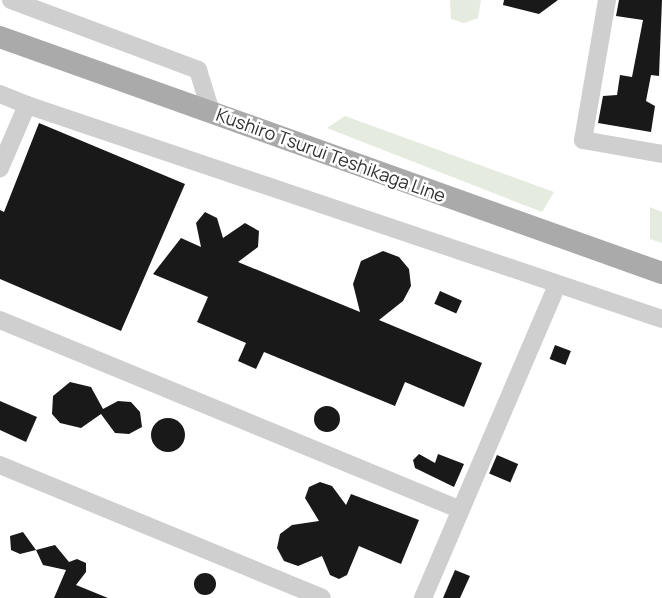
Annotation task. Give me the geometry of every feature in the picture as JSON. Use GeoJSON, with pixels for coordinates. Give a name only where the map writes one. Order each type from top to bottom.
{"type":"FeatureCollection","features":[{"type":"Feature","properties":{"kind":"main road","name":"Kushiro Tsurui Teshikaga Line"},"geometry":{"type":"LineString","coordinates":[[0,37],[662,273]]}},
{"type":"Feature","properties":{"kind":"street"},"geometry":{"type":"LineString","coordinates":[[11,0],[198,70],[211,112]]}},
{"type":"Feature","properties":{"kind":"street"},"geometry":{"type":"LineString","coordinates":[[607,0],[583,140],[662,154]]}},
{"type":"Feature","properties":{"kind":"street"},"geometry":{"type":"LineString","coordinates":[[0,94],[27,105],[556,285],[662,319]]}},
{"type":"Feature","properties":{"kind":"street"},"geometry":{"type":"LineString","coordinates":[[0,168],[27,105]]}},
{"type":"Feature","properties":{"kind":"street"},"geometry":{"type":"LineString","coordinates":[[423,598],[556,285]]}},
{"type":"Feature","properties":{"kind":"street"},"geometry":{"type":"LineString","coordinates":[[0,320],[460,510]]}},
{"type":"Feature","properties":{"kind":"street"},"geometry":{"type":"LineString","coordinates":[[0,465],[322,598]]}},
{"type":"Feature","properties":{"kind":"shaded area"},"geometry":{"type":"Polygon","coordinates":[[[450,0],[481,0],[478,18],[464,23],[451,19],[450,0]]]}},
{"type":"Feature","properties":{"kind":"shaded area"},"geometry":{"type":"Polygon","coordinates":[[[345,116],[554,192],[542,212],[327,128],[345,116]]]}},
{"type":"Feature","properties":{"kind":"shaded area"},"geometry":{"type":"Polygon","coordinates":[[[650,207],[662,212],[662,243],[650,239],[650,207]]]}},
{"type":"Feature","properties":{"kind":"building"},"geometry":{"type":"Polygon","coordinates":[[[504,0],[558,0],[539,14],[503,5],[504,0]]]}},
{"type":"Feature","properties":{"kind":"building"},"geometry":{"type":"Polygon","coordinates":[[[619,0],[662,0],[659,76],[651,75],[646,101],[655,106],[651,132],[598,123],[603,96],[617,95],[620,75],[632,77],[643,20],[616,16],[619,0]]]}},
{"type":"Feature","properties":{"kind":"building"},"geometry":{"type":"Polygon","coordinates":[[[39,123],[185,184],[121,331],[0,279],[0,210],[4,212],[39,123]]]}},
{"type":"Feature","properties":{"kind":"building"},"geometry":{"type":"Polygon","coordinates":[[[205,212],[217,218],[223,238],[245,223],[259,231],[258,247],[238,262],[360,312],[353,284],[361,261],[383,251],[399,257],[409,269],[411,286],[403,301],[379,320],[482,363],[464,407],[405,382],[395,406],[264,352],[256,369],[238,361],[246,343],[197,322],[208,297],[153,274],[181,238],[201,247],[196,223],[205,212]]]}},
{"type":"Feature","properties":{"kind":"building"},"geometry":{"type":"Polygon","coordinates":[[[440,291],[462,301],[456,314],[434,304],[440,291]]]}},
{"type":"Feature","properties":{"kind":"building"},"geometry":{"type":"Polygon","coordinates":[[[555,345],[571,351],[565,365],[550,359],[555,345]]]}},
{"type":"Feature","properties":{"kind":"building"},"geometry":{"type":"Polygon","coordinates":[[[70,382],[91,387],[103,409],[118,401],[131,402],[140,412],[142,427],[129,434],[115,433],[101,414],[81,428],[60,423],[52,414],[53,396],[70,382]]]}},
{"type":"Feature","properties":{"kind":"building"},"geometry":{"type":"Polygon","coordinates":[[[0,401],[37,417],[26,442],[0,430],[0,401]]]}},
{"type":"Feature","properties":{"kind":"building"},"geometry":{"type":"Polygon","coordinates":[[[327,406],[336,410],[340,419],[336,428],[327,432],[318,428],[314,419],[318,410],[327,406]]]}},
{"type":"Feature","properties":{"kind":"building"},"geometry":{"type":"Polygon","coordinates":[[[168,418],[180,423],[185,435],[180,447],[168,452],[156,447],[151,435],[156,423],[168,418]]]}},
{"type":"Feature","properties":{"kind":"building"},"geometry":{"type":"Polygon","coordinates":[[[419,454],[435,463],[438,454],[464,464],[454,487],[415,468],[413,460],[419,454]]]}},
{"type":"Feature","properties":{"kind":"building"},"geometry":{"type":"Polygon","coordinates":[[[497,455],[518,464],[510,482],[489,473],[497,455]]]}},
{"type":"Feature","properties":{"kind":"building"},"geometry":{"type":"Polygon","coordinates":[[[320,482],[332,486],[346,505],[351,494],[419,520],[401,564],[359,546],[347,575],[339,579],[330,575],[322,556],[298,566],[284,561],[277,548],[280,534],[292,525],[319,521],[305,498],[309,487],[320,482]]]}},
{"type":"Feature","properties":{"kind":"building"},"geometry":{"type":"Polygon","coordinates":[[[23,532],[36,550],[20,554],[11,550],[10,536],[23,532]]]}},
{"type":"Feature","properties":{"kind":"building"},"geometry":{"type":"Polygon","coordinates":[[[55,545],[69,562],[77,559],[86,563],[86,572],[76,585],[108,598],[54,598],[66,570],[43,565],[36,550],[55,545]]]}},
{"type":"Feature","properties":{"kind":"building"},"geometry":{"type":"Polygon","coordinates":[[[455,570],[470,576],[460,598],[443,598],[455,570]]]}},
{"type":"Feature","properties":{"kind":"building"},"geometry":{"type":"Polygon","coordinates":[[[205,573],[213,576],[216,584],[213,592],[205,595],[197,592],[194,584],[197,576],[205,573]]]}}]}
